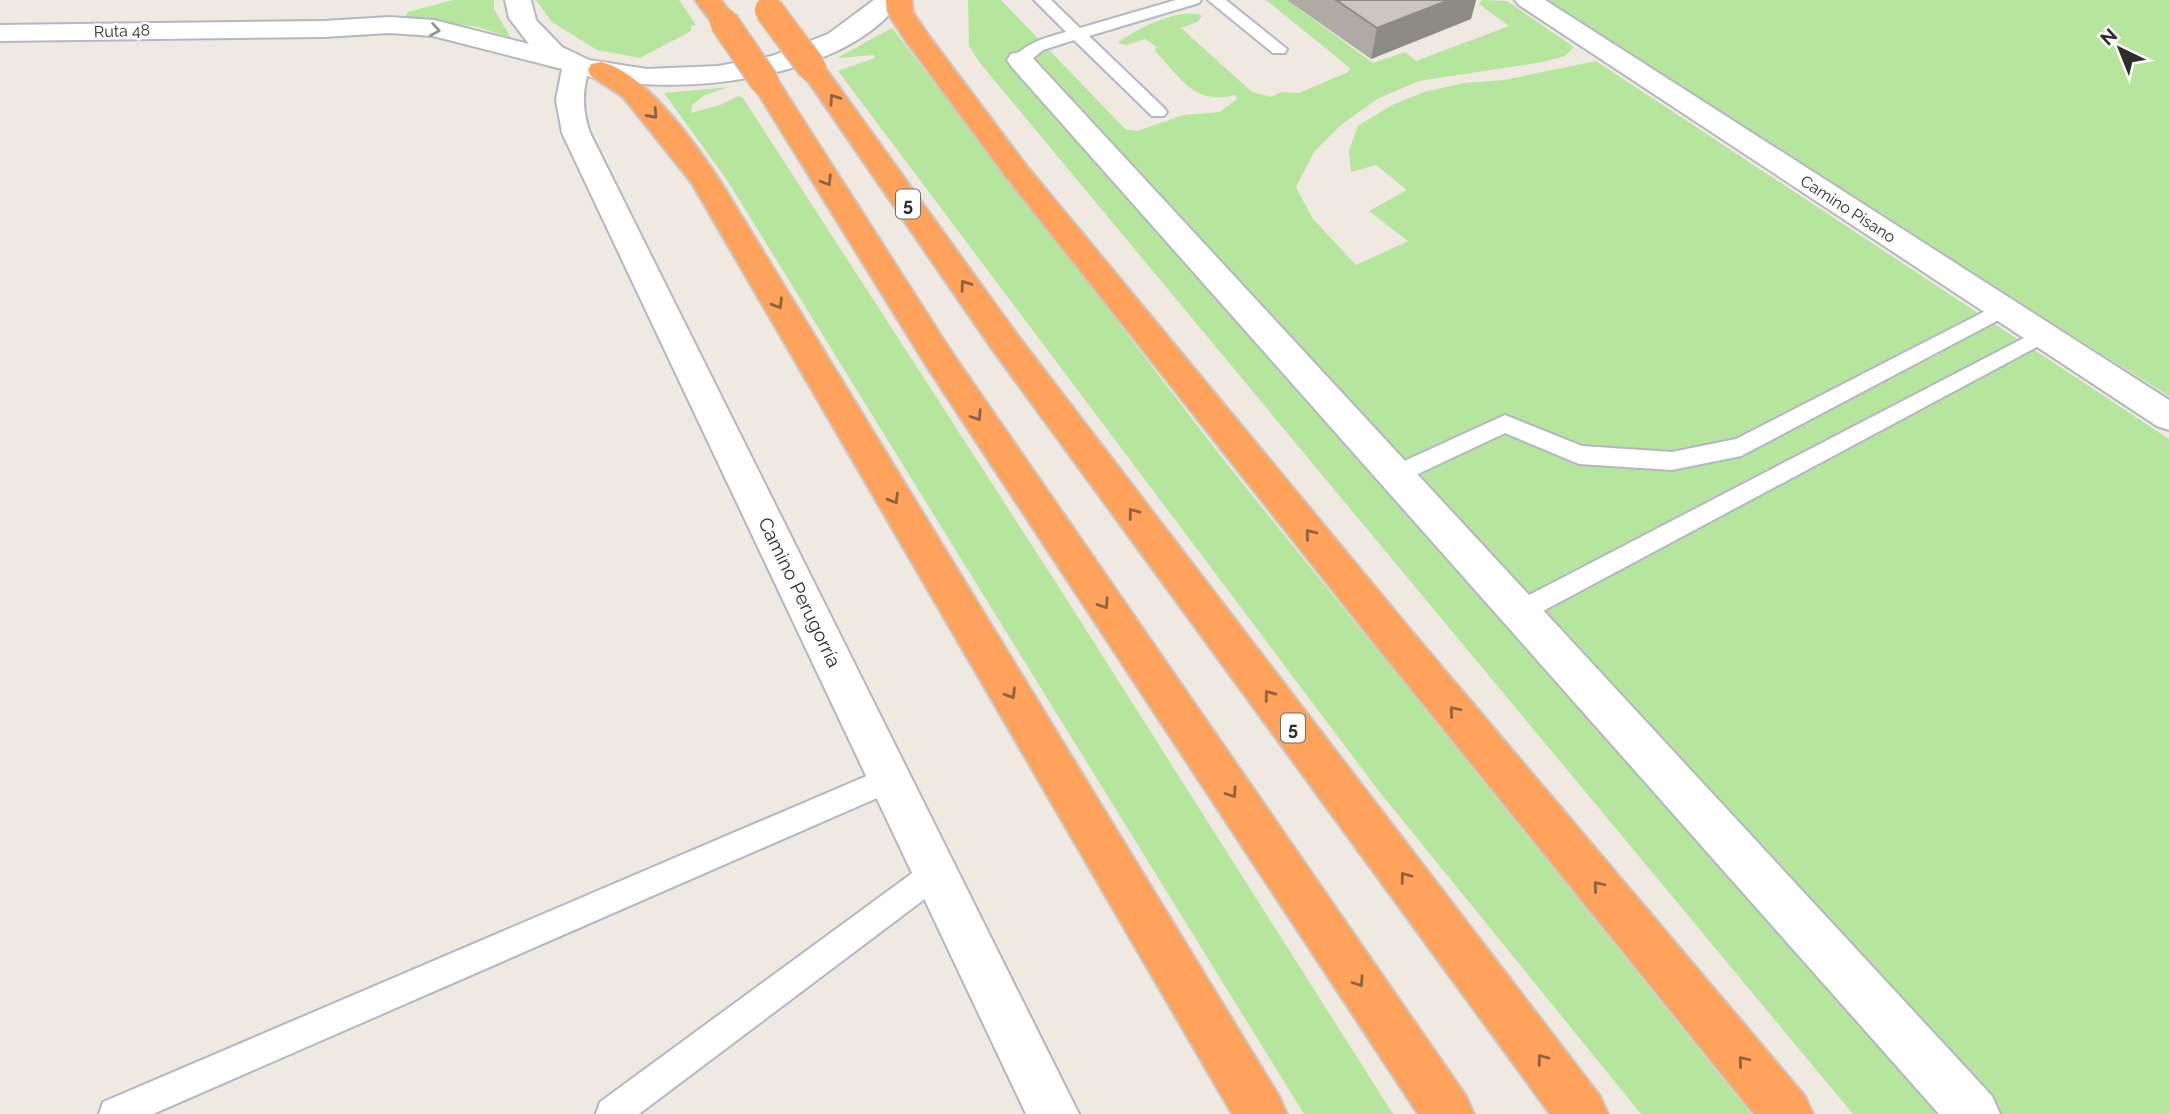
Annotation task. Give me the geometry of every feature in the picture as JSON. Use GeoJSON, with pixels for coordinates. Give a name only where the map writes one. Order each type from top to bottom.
{"type":"FeatureCollection","features":[{"type":"Feature","properties":{"kind":"highway"},"geometry":{"type":"LineString","coordinates":[[708,0],[765,82],[939,359],[1448,1114]]}},
{"type":"Feature","properties":{"kind":"highway"},"geometry":{"type":"LineString","coordinates":[[899,0],[900,12],[918,40],[1016,171],[1405,652],[1787,1114]]}},
{"type":"Feature","properties":{"kind":"highway","name":"5"},"geometry":{"type":"LineString","coordinates":[[765,5],[1004,341],[1582,1114]]}},
{"type":"Feature","properties":{"kind":"highway"},"geometry":{"type":"LineString","coordinates":[[583,66],[633,91],[704,179],[1261,1114]]}},
{"type":"Feature","properties":{"kind":"street"},"geometry":{"type":"LineString","coordinates":[[518,0],[517,12],[538,41],[583,66]]}},
{"type":"Feature","properties":{"kind":"street"},"geometry":{"type":"LineString","coordinates":[[245,28],[324,29],[389,25],[434,29],[583,66],[640,76],[709,76],[778,63],[837,39],[888,0]]}},
{"type":"Feature","properties":{"kind":"street","name":"Camino Pisano"},"geometry":{"type":"LineString","coordinates":[[1528,0],[2169,417]]}},
{"type":"Feature","properties":{"kind":"street"},"geometry":{"type":"LineString","coordinates":[[245,28],[392,9],[416,3]]}},
{"type":"Feature","properties":{"kind":"street","name":"Ruta 48"},"geometry":{"type":"LineString","coordinates":[[0,33],[245,28]]}},
{"type":"Feature","properties":{"kind":"street"},"geometry":{"type":"LineString","coordinates":[[1020,60],[1974,1114]]}},
{"type":"Feature","properties":{"kind":"street","name":"Camino Perugorría"},"geometry":{"type":"LineString","coordinates":[[583,66],[571,83],[568,114],[576,133],[1053,1114]]}},
{"type":"Feature","properties":{"kind":"lane"},"geometry":{"type":"LineString","coordinates":[[1042,0],[1158,112]]}},
{"type":"Feature","properties":{"kind":"lane"},"geometry":{"type":"LineString","coordinates":[[1020,60],[1037,46],[1193,0]]}},
{"type":"Feature","properties":{"kind":"lane"},"geometry":{"type":"LineString","coordinates":[[1216,0],[1279,49]]}},
{"type":"Feature","properties":{"kind":"lane"},"geometry":{"type":"LineString","coordinates":[[1395,475],[1505,423],[1579,455],[1672,460],[1741,447],[2003,309]]}},
{"type":"Feature","properties":{"kind":"lane"},"geometry":{"type":"LineString","coordinates":[[1519,612],[2043,335]]}},
{"type":"Feature","properties":{"kind":"lane"},"geometry":{"type":"LineString","coordinates":[[115,1114],[890,779]]}},
{"type":"Feature","properties":{"kind":"lane"},"geometry":{"type":"LineString","coordinates":[[612,1114],[936,873]]}},
{"type":"Feature","properties":{"kind":"green space"},"geometry":{"type":"Polygon","coordinates":[[[453,0],[494,0],[494,9],[511,38],[478,27],[405,17],[408,12],[453,0]]]}},
{"type":"Feature","properties":{"kind":"green space"},"geometry":{"type":"Polygon","coordinates":[[[536,0],[679,0],[696,25],[691,26],[691,31],[640,58],[597,50],[552,22],[536,0]]]}},
{"type":"Feature","properties":{"kind":"green space"},"geometry":{"type":"Polygon","coordinates":[[[968,0],[1001,0],[1125,129],[1137,131],[1184,115],[1220,112],[1237,99],[1235,95],[1221,97],[1198,93],[1181,80],[1155,51],[1157,47],[1145,39],[1126,45],[1118,43],[1158,21],[1183,14],[1202,16],[1197,22],[1181,28],[1252,92],[1271,97],[1281,92],[1299,93],[1348,72],[1350,68],[1266,0],[1287,0],[1373,63],[1405,52],[1416,61],[1509,26],[1479,4],[1482,0],[1507,1],[1574,47],[1565,56],[1543,62],[1419,81],[1379,98],[1342,124],[1314,152],[1296,187],[1313,219],[1356,265],[1408,241],[1369,211],[1407,190],[1376,165],[1351,172],[1349,151],[1358,126],[1392,105],[1424,92],[1464,83],[1504,80],[1596,61],[2169,439],[2169,1114],[1853,1114],[980,63],[969,46],[968,0]]]}},
{"type":"Feature","properties":{"kind":"green space"},"geometry":{"type":"Polygon","coordinates":[[[1544,0],[2169,0],[2169,396],[2127,370],[1544,0]]]}},
{"type":"Feature","properties":{"kind":"green space"},"geometry":{"type":"Polygon","coordinates":[[[892,28],[1223,459],[1751,1114],[1641,1114],[1378,790],[838,71],[875,58],[874,55],[837,58],[892,28]]]}},
{"type":"Feature","properties":{"kind":"green space"},"geometry":{"type":"Polygon","coordinates":[[[729,87],[705,95],[692,105],[691,113],[720,105],[738,96],[743,98],[1055,581],[1393,1114],[1304,1114],[727,180],[664,93],[729,87]]]}},
{"type":"Feature","properties":{"kind":"building"},"geometry":{"type":"Polygon","coordinates":[[[1336,0],[1449,0],[1377,28],[1336,0]]]}}]}
